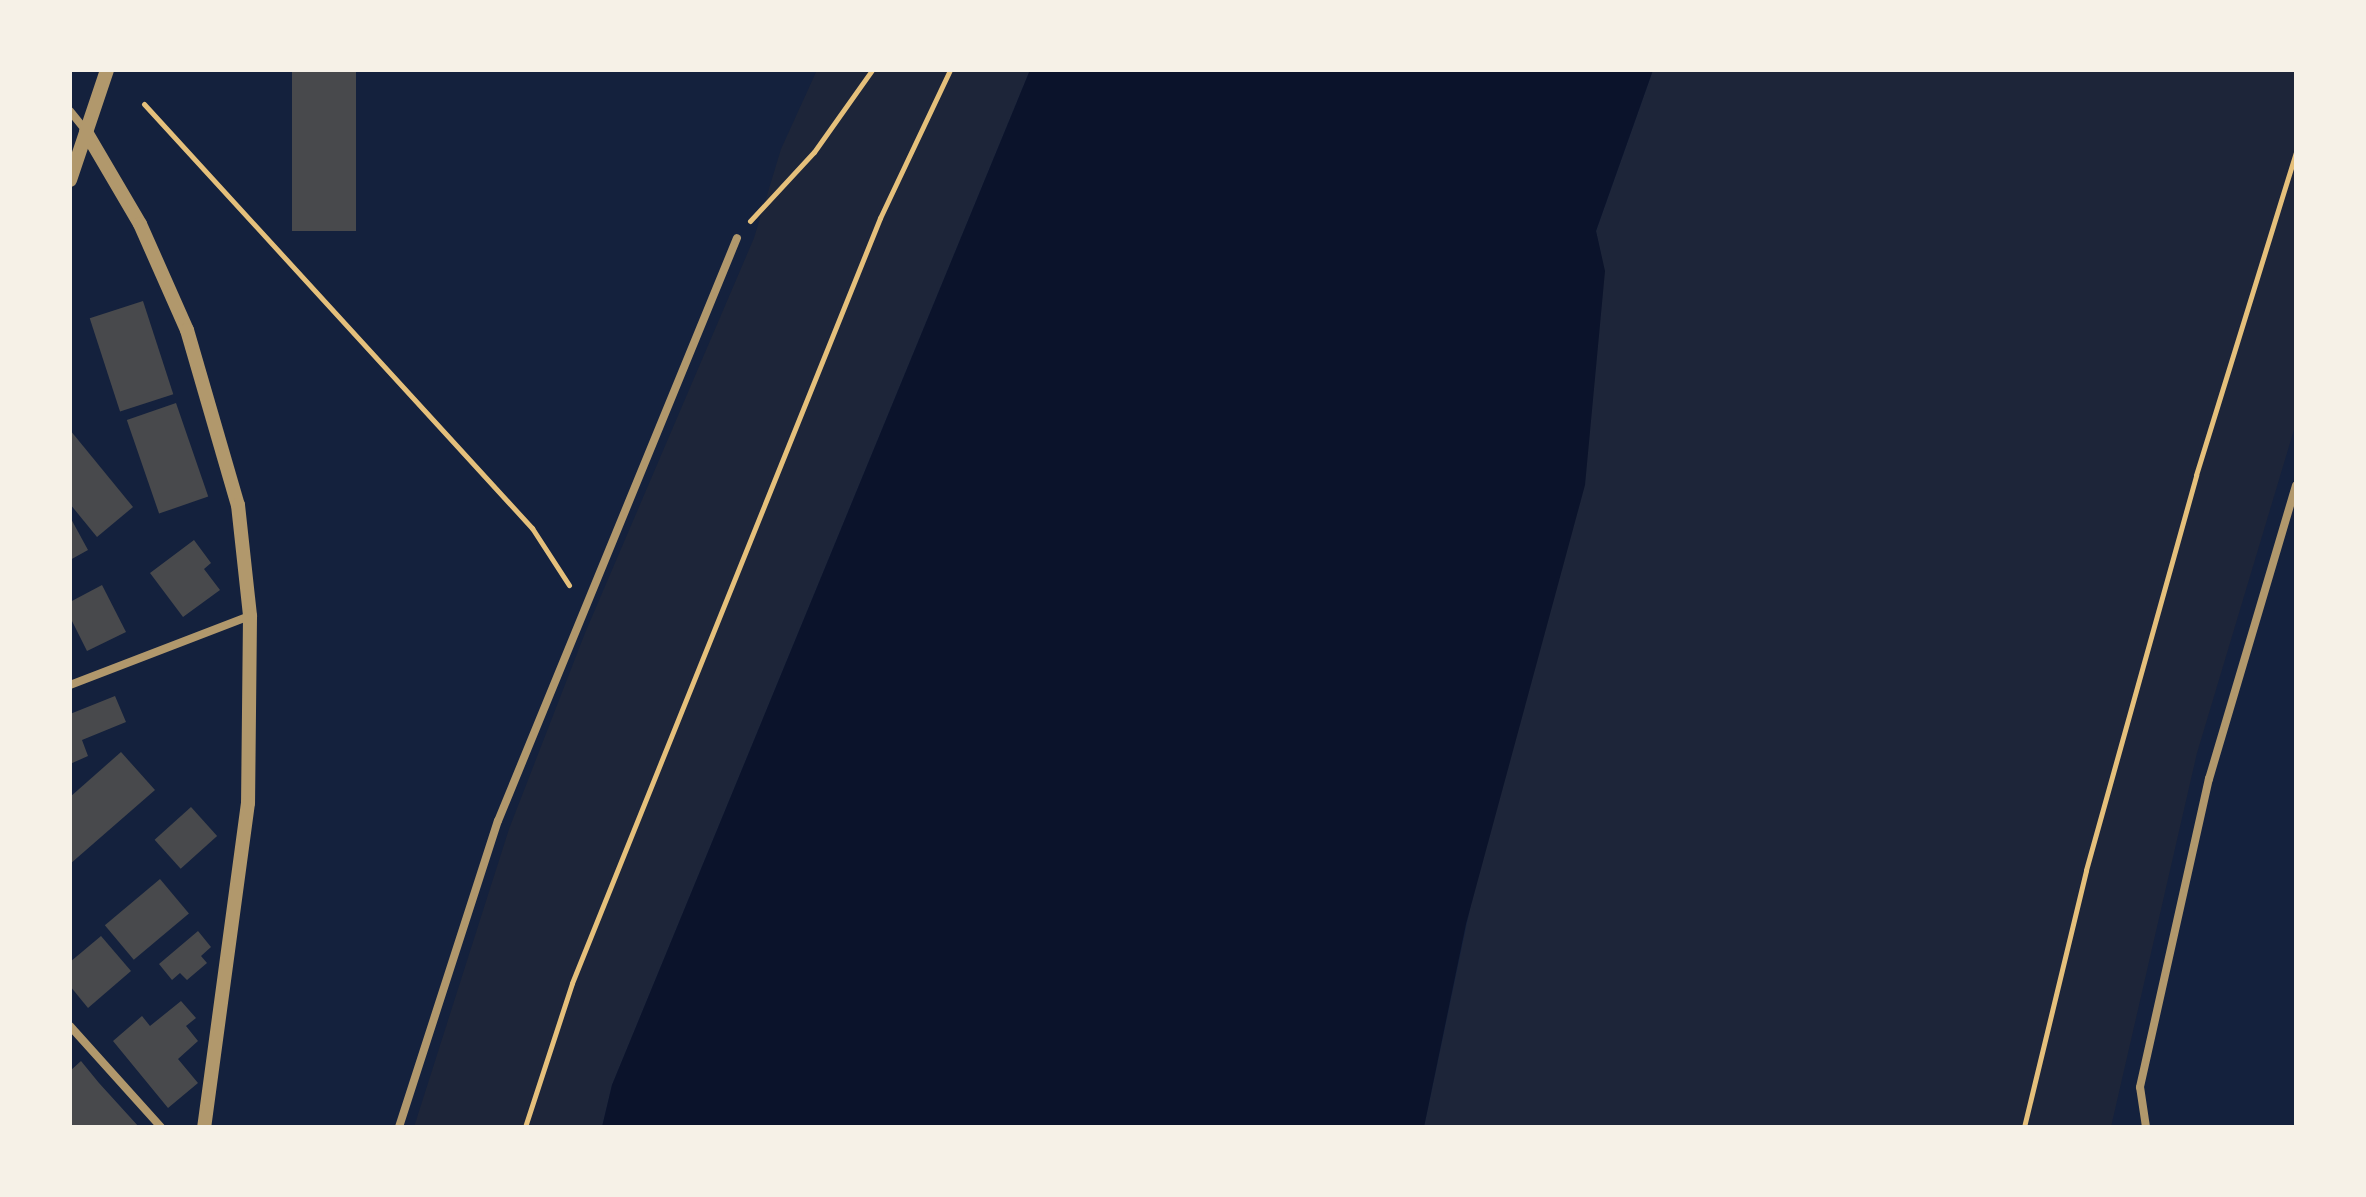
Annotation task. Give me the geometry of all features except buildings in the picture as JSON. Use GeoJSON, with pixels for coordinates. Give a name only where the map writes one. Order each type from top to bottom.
{"type":"FeatureCollection","features":[{"type":"Feature","properties":{"kind":"street"},"geometry":{"type":"LineString","coordinates":[[70,180],[107,70]]}},
{"type":"Feature","properties":{"kind":"street"},"geometry":{"type":"LineString","coordinates":[[70,111],[86,132],[140,224],[187,330],[238,505],[250,616],[248,803],[204,1127]]}},
{"type":"Feature","properties":{"kind":"street"},"geometry":{"type":"LineString","coordinates":[[399,1127],[498,821],[582,607],[737,238]]}},
{"type":"Feature","properties":{"kind":"street"},"geometry":{"type":"LineString","coordinates":[[2146,1127],[2140,1087],[2209,779],[2296,486]]}},
{"type":"Feature","properties":{"kind":"street"},"geometry":{"type":"LineString","coordinates":[[70,685],[250,616]]}},
{"type":"Feature","properties":{"kind":"street"},"geometry":{"type":"LineString","coordinates":[[70,1026],[161,1127]]}},
{"type":"Feature","properties":{"kind":"path"},"geometry":{"type":"LineString","coordinates":[[737,238],[814,152],[872,70]]}},
{"type":"Feature","properties":{"kind":"path"},"geometry":{"type":"LineString","coordinates":[[525,1127],[572,983],[880,218],[950,70]]}},
{"type":"Feature","properties":{"kind":"path"},"geometry":{"type":"LineString","coordinates":[[144,104],[532,528],[582,607]]}},
{"type":"Feature","properties":{"kind":"path"},"geometry":{"type":"LineString","coordinates":[[2024,1127],[2086,870],[2196,475],[2296,151]]}},
{"type":"Feature","properties":{"kind":"shaded area"},"geometry":{"type":"Polygon","coordinates":[[[817,70],[1030,70],[612,1085],[602,1127],[414,1127],[509,829],[585,633],[754,238],[781,149],[817,70]]]}},
{"type":"Feature","properties":{"kind":"shaded area"},"geometry":{"type":"Polygon","coordinates":[[[1030,70],[1653,70],[1596,231],[1605,271],[1585,485],[1466,924],[1424,1127],[602,1127],[612,1085],[1030,70]]]}},
{"type":"Feature","properties":{"kind":"shaded area"},"geometry":{"type":"Polygon","coordinates":[[[1653,70],[2296,70],[2296,423],[2197,753],[2111,1127],[1424,1127],[1604,271],[1596,231],[1653,70]]]}}]}
